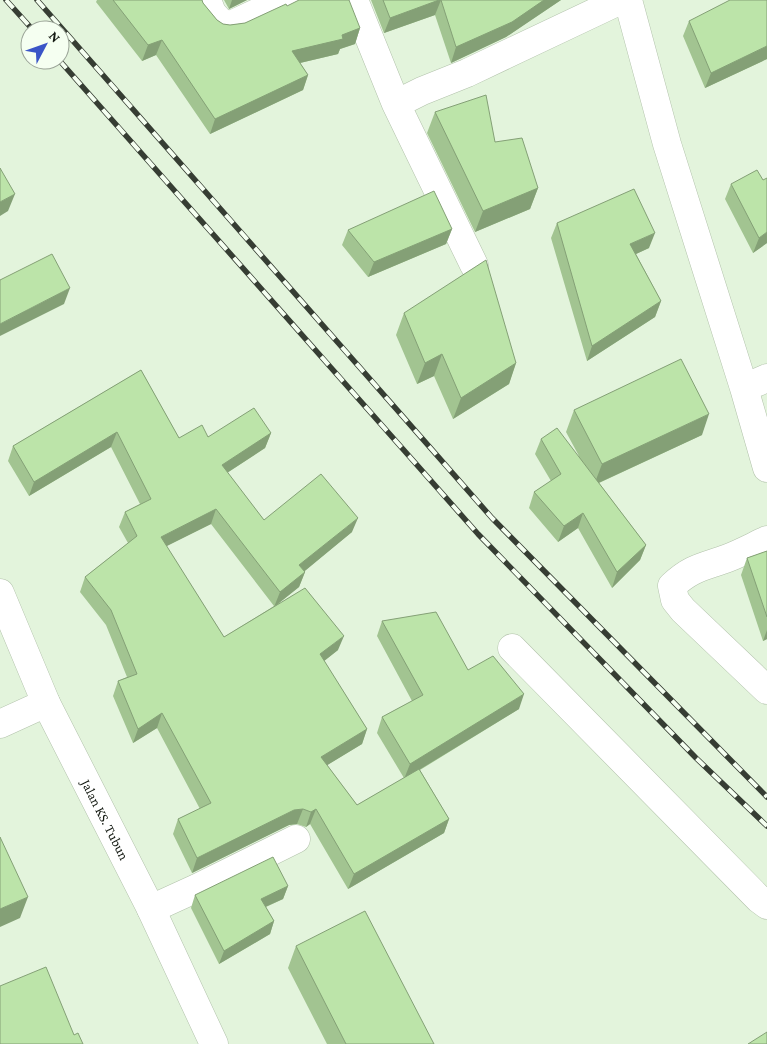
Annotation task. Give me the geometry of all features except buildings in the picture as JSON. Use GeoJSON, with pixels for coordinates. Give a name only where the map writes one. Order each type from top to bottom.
{"type":"FeatureCollection","features":[{"type":"Feature","properties":{"kind":"street"},"geometry":{"type":"LineString","coordinates":[[207,0],[212,13],[223,25],[233,24],[284,0]]}},
{"type":"Feature","properties":{"kind":"street"},"geometry":{"type":"LineString","coordinates":[[354,0],[396,104],[474,265]]}},
{"type":"Feature","properties":{"kind":"street"},"geometry":{"type":"LineString","coordinates":[[396,104],[422,91],[467,73],[621,0]]}},
{"type":"Feature","properties":{"kind":"street"},"geometry":{"type":"LineString","coordinates":[[628,0],[666,144],[755,383],[767,468]]}},
{"type":"Feature","properties":{"kind":"street"},"geometry":{"type":"LineString","coordinates":[[767,540],[728,558],[685,574],[672,586],[674,600],[683,610],[767,690]]}},
{"type":"Feature","properties":{"kind":"street","name":"Jalan KS. Tubun"},"geometry":{"type":"LineString","coordinates":[[0,593],[46,703],[151,909],[214,1044]]}},
{"type":"Feature","properties":{"kind":"street"},"geometry":{"type":"LineString","coordinates":[[512,648],[767,905]]}},
{"type":"Feature","properties":{"kind":"street"},"geometry":{"type":"LineString","coordinates":[[0,724],[46,703]]}},
{"type":"Feature","properties":{"kind":"street"},"geometry":{"type":"LineString","coordinates":[[151,909],[296,839]]}},
{"type":"Feature","properties":{"kind":"railway"},"geometry":{"type":"LineString","coordinates":[[6,0],[24,20]]}},
{"type":"Feature","properties":{"kind":"railway"},"geometry":{"type":"LineString","coordinates":[[37,0],[492,518],[767,797]]}},
{"type":"Feature","properties":{"kind":"railway"},"geometry":{"type":"LineString","coordinates":[[68,70],[478,534],[696,758],[767,826]]}}]}
